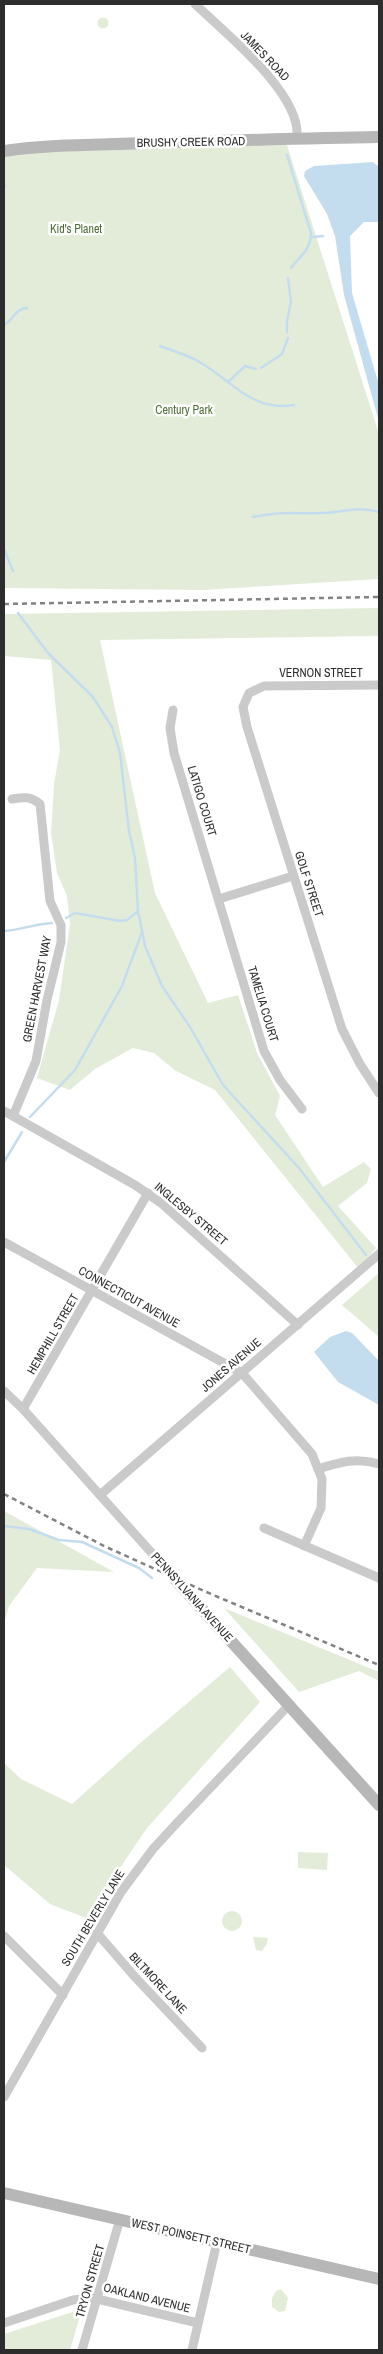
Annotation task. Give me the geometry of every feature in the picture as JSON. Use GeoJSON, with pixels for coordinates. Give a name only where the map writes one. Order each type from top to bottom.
{"type":"FeatureCollection","features":[{"type":"Feature","properties":{"kind":"street","name":"JAMES ROAD"},"geometry":{"type":"LineString","coordinates":[[194,4],[279,87],[294,114],[298,126],[297,138]]}},
{"type":"Feature","properties":{"kind":"street","name":"BRUSHY CREEK ROAD"},"geometry":{"type":"LineString","coordinates":[[4,151],[70,146],[379,137]]}},
{"type":"Feature","properties":{"kind":"street","name":"VERNON STREET"},"geometry":{"type":"LineString","coordinates":[[264,686],[379,685]]}},
{"type":"Feature","properties":{"kind":"street","name":"GOLF STREET"},"geometry":{"type":"LineString","coordinates":[[264,686],[248,693],[244,699],[243,711],[258,770],[342,1029],[360,1064],[379,1093]]}},
{"type":"Feature","properties":{"kind":"street","name":"LATIGO COURT"},"geometry":{"type":"LineString","coordinates":[[174,710],[170,728],[174,753],[219,899]]}},
{"type":"Feature","properties":{"kind":"street","name":"GREEN HARVEST WAY"},"geometry":{"type":"LineString","coordinates":[[12,799],[24,796],[33,798],[40,804],[50,901],[61,925],[61,942],[47,1000],[36,1061],[12,1116]]}},
{"type":"Feature","properties":{"kind":"street"},"geometry":{"type":"LineString","coordinates":[[219,899],[293,876]]}},
{"type":"Feature","properties":{"kind":"street","name":"TAMELIA COURT"},"geometry":{"type":"LineString","coordinates":[[219,899],[264,1051],[277,1075],[302,1109]]}},
{"type":"Feature","properties":{"kind":"street","name":"INGLESBY STREET"},"geometry":{"type":"LineString","coordinates":[[4,1111],[148,1193],[188,1225],[298,1324]]}},
{"type":"Feature","properties":{"kind":"street","name":"HEMPHILL STREET"},"geometry":{"type":"LineString","coordinates":[[23,1409],[148,1193]]}},
{"type":"Feature","properties":{"kind":"street","name":"CONNECTICUT AVENUE"},"geometry":{"type":"LineString","coordinates":[[4,1242],[242,1373]]}},
{"type":"Feature","properties":{"kind":"street","name":"JONES AVENUE"},"geometry":{"type":"LineString","coordinates":[[100,1495],[379,1254]]}},
{"type":"Feature","properties":{"kind":"street"},"geometry":{"type":"LineString","coordinates":[[242,1373],[312,1454],[322,1479],[321,1508],[304,1546]]}},
{"type":"Feature","properties":{"kind":"street","name":"PENNSYLVANIA AVENUE"},"geometry":{"type":"LineString","coordinates":[[4,1391],[23,1409],[379,1805]]}},
{"type":"Feature","properties":{"kind":"street"},"geometry":{"type":"LineString","coordinates":[[318,1469],[346,1460],[367,1460],[379,1464]]}},
{"type":"Feature","properties":{"kind":"street"},"geometry":{"type":"LineString","coordinates":[[264,1528],[379,1578]]}},
{"type":"Feature","properties":{"kind":"street","name":"SOUTH BEVERLY LANE"},"geometry":{"type":"LineString","coordinates":[[4,2097],[121,1892],[153,1850],[290,1704]]}},
{"type":"Feature","properties":{"kind":"street","name":"BILTMORE LANE"},"geometry":{"type":"LineString","coordinates":[[97,1933],[135,1978],[202,2048]]}},
{"type":"Feature","properties":{"kind":"street"},"geometry":{"type":"LineString","coordinates":[[4,1936],[62,1995]]}},
{"type":"Feature","properties":{"kind":"street","name":"WEST POINSETT STREET"},"geometry":{"type":"LineString","coordinates":[[4,2193],[379,2279]]}},
{"type":"Feature","properties":{"kind":"street","name":"TRYON STREET"},"geometry":{"type":"LineString","coordinates":[[82,2350],[99,2298],[120,2220]]}},
{"type":"Feature","properties":{"kind":"street"},"geometry":{"type":"LineString","coordinates":[[192,2350],[217,2242]]}},
{"type":"Feature","properties":{"kind":"street","name":"OAKLAND AVENUE"},"geometry":{"type":"LineString","coordinates":[[4,2323],[72,2300],[99,2298],[198,2323]]}},
{"type":"Feature","properties":{"kind":"green space"},"geometry":{"type":"Polygon","coordinates":[[[101,18],[105,18],[108,23],[107,27],[101,28],[98,25],[98,21],[101,18]]]}},
{"type":"Feature","properties":{"kind":"green space","name":"Century Park"},"geometry":{"type":"Polygon","coordinates":[[[287,145],[379,434],[379,579],[204,590],[4,588],[4,156],[73,149],[287,145]]]}},
{"type":"Feature","properties":{"kind":"green space"},"geometry":{"type":"Polygon","coordinates":[[[379,608],[379,636],[100,640],[155,893],[208,1003],[238,995],[257,1053],[280,1096],[275,1115],[323,1187],[364,1162],[371,1169],[367,1183],[338,1206],[376,1248],[359,1269],[215,1090],[176,1071],[154,1053],[133,1048],[95,1069],[70,1090],[37,1078],[59,1000],[70,924],[67,896],[57,873],[51,833],[54,784],[60,750],[51,660],[4,656],[4,614],[379,608]]]}},
{"type":"Feature","properties":{"kind":"green space"},"geometry":{"type":"Polygon","coordinates":[[[379,1273],[379,1337],[342,1305],[379,1273]]]}},
{"type":"Feature","properties":{"kind":"green space"},"geometry":{"type":"Polygon","coordinates":[[[4,1511],[114,1572],[37,1568],[9,1606],[4,1623],[4,1511]]]}},
{"type":"Feature","properties":{"kind":"green space"},"geometry":{"type":"Polygon","coordinates":[[[224,1608],[379,1672],[379,1681],[359,1671],[299,1692],[224,1608]]]}},
{"type":"Feature","properties":{"kind":"green space"},"geometry":{"type":"Polygon","coordinates":[[[230,1667],[260,1702],[147,1828],[86,1918],[50,1904],[4,1865],[4,1763],[21,1779],[72,1804],[230,1667]]]}},
{"type":"Feature","properties":{"kind":"green space"},"geometry":{"type":"Polygon","coordinates":[[[298,1852],[328,1853],[327,1870],[298,1868],[298,1852]]]}},
{"type":"Feature","properties":{"kind":"green space"},"geometry":{"type":"Polygon","coordinates":[[[232,1911],[239,1914],[242,1921],[239,1928],[232,1931],[225,1928],[222,1921],[225,1914],[232,1911]]]}},
{"type":"Feature","properties":{"kind":"green space"},"geometry":{"type":"Polygon","coordinates":[[[253,1937],[268,1938],[267,1944],[262,1951],[256,1950],[253,1937]]]}},
{"type":"Feature","properties":{"kind":"green space"},"geometry":{"type":"Polygon","coordinates":[[[281,2289],[288,2298],[285,2311],[279,2312],[272,2307],[272,2298],[276,2291],[281,2289]]]}},
{"type":"Feature","properties":{"kind":"green space"},"geometry":{"type":"Polygon","coordinates":[[[82,2309],[70,2350],[4,2350],[4,2334],[82,2309]]]}},
{"type":"Feature","properties":{"kind":"water"},"geometry":{"type":"Polygon","coordinates":[[[373,162],[379,167],[379,222],[364,222],[350,236],[352,293],[379,385],[379,422],[344,295],[335,236],[327,214],[304,176],[305,171],[314,166],[373,162]]]}},
{"type":"Feature","properties":{"kind":"water"},"geometry":{"type":"Polygon","coordinates":[[[346,1331],[352,1333],[379,1361],[379,1405],[338,1382],[314,1352],[330,1337],[346,1331]]]}},
{"type":"Feature","properties":{"kind":"waterway"},"geometry":{"type":"LineString","coordinates":[[287,155],[311,233],[311,239],[307,248],[291,268]]}},
{"type":"Feature","properties":{"kind":"waterway"},"geometry":{"type":"LineString","coordinates":[[312,237],[323,236]]}},
{"type":"Feature","properties":{"kind":"waterway"},"geometry":{"type":"LineString","coordinates":[[287,332],[291,302],[288,278]]}},
{"type":"Feature","properties":{"kind":"waterway"},"geometry":{"type":"LineString","coordinates":[[4,325],[17,312],[27,308]]}},
{"type":"Feature","properties":{"kind":"waterway"},"geometry":{"type":"LineString","coordinates":[[261,368],[282,354],[288,338]]}},
{"type":"Feature","properties":{"kind":"waterway"},"geometry":{"type":"LineString","coordinates":[[160,346],[196,360],[253,399],[265,404],[279,406],[294,405]]}},
{"type":"Feature","properties":{"kind":"waterway"},"geometry":{"type":"LineString","coordinates":[[228,382],[245,366],[256,369]]}},
{"type":"Feature","properties":{"kind":"waterway"},"geometry":{"type":"LineString","coordinates":[[253,517],[288,513],[330,513],[356,509],[379,512]]}},
{"type":"Feature","properties":{"kind":"waterway"},"geometry":{"type":"LineString","coordinates":[[4,549],[13,571]]}},
{"type":"Feature","properties":{"kind":"waterway"},"geometry":{"type":"LineString","coordinates":[[18,613],[48,653],[93,697],[112,727],[120,753],[129,831],[135,858],[138,911],[145,946],[162,986],[190,1027],[223,1085],[299,1168],[366,1255]]}},
{"type":"Feature","properties":{"kind":"waterway"},"geometry":{"type":"LineString","coordinates":[[66,918],[75,913],[120,921],[127,920],[138,911]]}},
{"type":"Feature","properties":{"kind":"waterway"},"geometry":{"type":"LineString","coordinates":[[4,931],[52,923]]}},
{"type":"Feature","properties":{"kind":"waterway"},"geometry":{"type":"LineString","coordinates":[[30,1117],[75,1070],[122,986],[142,932]]}},
{"type":"Feature","properties":{"kind":"waterway"},"geometry":{"type":"LineString","coordinates":[[4,1162],[22,1132]]}},
{"type":"Feature","properties":{"kind":"waterway"},"geometry":{"type":"LineString","coordinates":[[4,1526],[29,1529],[59,1540],[82,1542],[139,1568],[152,1578]]}},
{"type":"Feature","properties":{"kind":"railway"},"geometry":{"type":"LineString","coordinates":[[4,604],[379,597]]}},
{"type":"Feature","properties":{"kind":"railway"},"geometry":{"type":"LineString","coordinates":[[4,1494],[104,1546],[204,1591],[379,1665]]}},
{"type":"Feature","properties":{"kind":"park label","name":"Kid's Planet"},"geometry":{"type":"Point","coordinates":[76,229]}}]}
